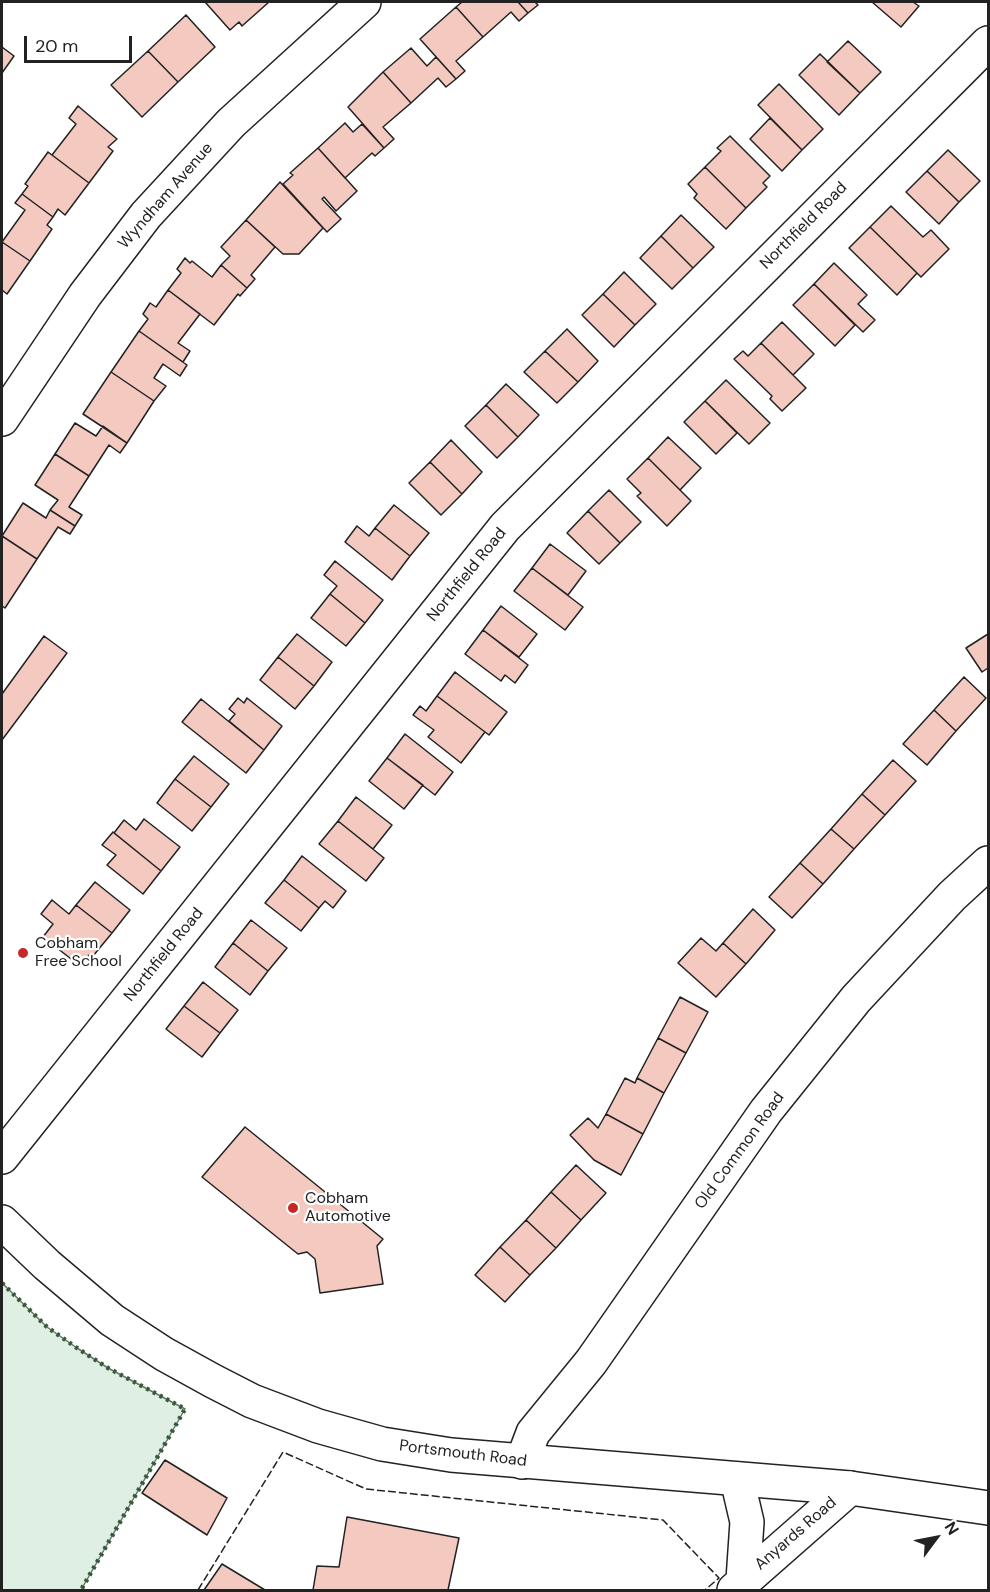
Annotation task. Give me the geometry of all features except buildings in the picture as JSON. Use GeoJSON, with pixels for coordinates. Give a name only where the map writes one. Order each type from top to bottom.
{"type":"FeatureCollection","features":[{"type":"Feature","properties":{"kind":"street","name":"Wyndham Avenue"},"geometry":{"type":"LineString","coordinates":[[2,419],[85,295],[166,192],[231,123],[364,2]]}},
{"type":"Feature","properties":{"kind":"street","name":"Northfield Road"},"geometry":{"type":"LineString","coordinates":[[2,1157],[505,527],[988,43]]}},
{"type":"Feature","properties":{"kind":"street","name":"Old Common Road"},"geometry":{"type":"LineString","coordinates":[[522,1462],[533,1433],[591,1362],[766,1111],[856,999],[952,896],[988,863]]}},
{"type":"Feature","properties":{"kind":"street","name":"Portsmouth Road"},"geometry":{"type":"LineString","coordinates":[[2,1222],[46,1265],[112,1320],[164,1354],[252,1401],[318,1426],[382,1444],[451,1455],[850,1488],[988,1508]]}},
{"type":"Feature","properties":{"kind":"street","name":"Anyards Road"},"geometry":{"type":"LineString","coordinates":[[737,1479],[747,1522],[738,1585]]}},
{"type":"Feature","properties":{"kind":"street","name":"Anyards Road"},"geometry":{"type":"LineString","coordinates":[[738,1585],[850,1488]]}},
{"type":"Feature","properties":{"kind":"green space"},"geometry":{"type":"Polygon","coordinates":[[[2,1283],[47,1327],[77,1348],[108,1368],[185,1409],[81,1590],[2,1590],[2,1283]]]}},
{"type":"Feature","properties":{"kind":"hedge"},"geometry":{"type":"LineString","coordinates":[[2,1283],[47,1327],[77,1348],[108,1368],[185,1409],[81,1590]]}},
{"type":"Feature","properties":{"kind":"fence"},"geometry":{"type":"LineString","coordinates":[[198,1590],[283,1452],[366,1489],[663,1520],[719,1578],[705,1590]]}},
{"type":"Feature","properties":{"kind":"place","name":"Cobham Free School"},"geometry":{"type":"Point","coordinates":[23,953]}},
{"type":"Feature","properties":{"kind":"place","name":"Cobham Automotive"},"geometry":{"type":"Point","coordinates":[293,1208]}}]}
